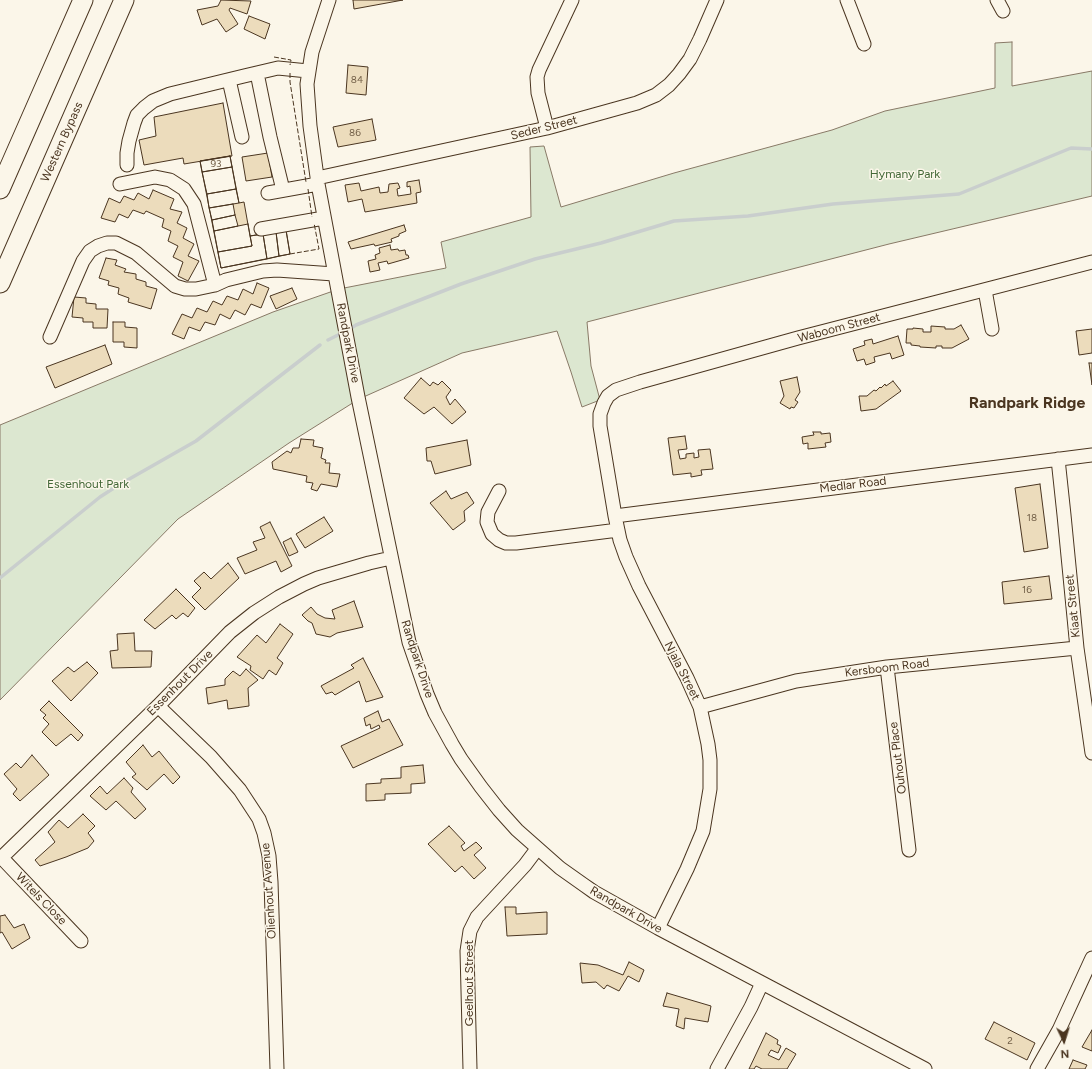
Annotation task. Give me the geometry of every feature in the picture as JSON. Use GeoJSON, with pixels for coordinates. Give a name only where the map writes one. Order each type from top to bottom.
{"type":"FeatureCollection","features":[{"type":"Feature","properties":{"kind":"highway"},"geometry":{"type":"LineString","coordinates":[[0,189],[83,0]]}},
{"type":"Feature","properties":{"kind":"highway","name":"Western Bypass"},"geometry":{"type":"LineString","coordinates":[[0,283],[124,0]]}},
{"type":"Feature","properties":{"kind":"street","name":"Randpark Drive"},"geometry":{"type":"LineString","coordinates":[[330,0],[312,52],[307,84],[310,126],[318,181],[343,321],[409,642],[419,674],[435,713],[461,759],[480,787],[517,830],[560,868],[594,892],[658,928],[924,1069]]}},
{"type":"Feature","properties":{"kind":"street"},"geometry":{"type":"LineString","coordinates":[[547,128],[538,93],[537,77],[572,0]]}},
{"type":"Feature","properties":{"kind":"street","name":"Seder Street"},"geometry":{"type":"LineString","coordinates":[[268,193],[547,128],[656,95],[680,74],[690,59],[717,0]]}},
{"type":"Feature","properties":{"kind":"street"},"geometry":{"type":"LineString","coordinates":[[847,0],[864,44]]}},
{"type":"Feature","properties":{"kind":"street"},"geometry":{"type":"LineString","coordinates":[[127,164],[129,140],[134,123],[144,108],[153,101],[170,94],[278,68],[308,71]]}},
{"type":"Feature","properties":{"kind":"street"},"geometry":{"type":"LineString","coordinates":[[257,73],[283,190]]}},
{"type":"Feature","properties":{"kind":"street"},"geometry":{"type":"LineString","coordinates":[[229,80],[242,137]]}},
{"type":"Feature","properties":{"kind":"street"},"geometry":{"type":"LineString","coordinates":[[120,184],[155,177],[170,180],[184,189],[194,204],[215,285]]}},
{"type":"Feature","properties":{"kind":"street"},"geometry":{"type":"LineString","coordinates":[[261,229],[324,218]]}},
{"type":"Feature","properties":{"kind":"street"},"geometry":{"type":"LineString","coordinates":[[50,338],[83,261],[90,251],[107,243],[116,243],[136,253],[175,286],[185,289],[196,289],[215,285],[226,280],[263,270],[334,274]]}},
{"type":"Feature","properties":{"kind":"street","name":"Waboom Street"},"geometry":{"type":"LineString","coordinates":[[600,414],[604,402],[608,396],[625,386],[798,338],[1092,262]]}},
{"type":"Feature","properties":{"kind":"street"},"geometry":{"type":"LineString","coordinates":[[985,290],[992,329]]}},
{"type":"Feature","properties":{"kind":"street","name":"Njala Street"},"geometry":{"type":"LineString","coordinates":[[600,414],[602,438],[620,540],[639,586],[687,678],[700,707],[705,726],[710,760],[710,789],[703,831],[694,855],[658,928]]}},
{"type":"Feature","properties":{"kind":"street","name":"Medlar Road"},"geometry":{"type":"LineString","coordinates":[[615,516],[1092,455]]}},
{"type":"Feature","properties":{"kind":"street","name":"Kiaat Street"},"geometry":{"type":"LineString","coordinates":[[1058,459],[1078,648],[1092,753]]}},
{"type":"Feature","properties":{"kind":"street"},"geometry":{"type":"LineString","coordinates":[[499,491],[488,512],[487,522],[492,534],[499,540],[506,543],[618,530]]}},
{"type":"Feature","properties":{"kind":"street","name":"Essenhout Drive"},"geometry":{"type":"LineString","coordinates":[[1,858],[158,706],[230,632],[254,613],[267,604],[318,578],[369,562],[391,558]]}},
{"type":"Feature","properties":{"kind":"street","name":"Kersboom Road"},"geometry":{"type":"LineString","coordinates":[[700,707],[796,681],[887,667],[1078,648]]}},
{"type":"Feature","properties":{"kind":"street","name":"Ouhout Place"},"geometry":{"type":"LineString","coordinates":[[887,667],[909,850]]}},
{"type":"Feature","properties":{"kind":"street","name":"Olienhout Avenue"},"geometry":{"type":"LineString","coordinates":[[158,706],[212,756],[240,790],[259,819],[264,833],[269,856],[271,882],[277,1069]]}},
{"type":"Feature","properties":{"kind":"street","name":"Geelhout Street"},"geometry":{"type":"LineString","coordinates":[[470,1069],[467,962],[470,931],[477,917],[525,865],[537,849]]}},
{"type":"Feature","properties":{"kind":"street","name":"Witels Close"},"geometry":{"type":"LineString","coordinates":[[1,858],[81,941]]}},
{"type":"Feature","properties":{"kind":"street"},"geometry":{"type":"LineString","coordinates":[[1037,1069],[1058,1030],[1092,958]]}},
{"type":"Feature","properties":{"kind":"street"},"geometry":{"type":"LineString","coordinates":[[718,1069],[762,983]]}},
{"type":"Feature","properties":{"kind":"green space"},"geometry":{"type":"Polygon","coordinates":[[[1012,42],[1012,86],[1092,71],[1092,196],[889,244],[587,322],[591,366],[600,400],[582,407],[557,331],[462,353],[359,399],[289,443],[178,519],[0,700],[0,425],[273,312],[339,289],[446,268],[441,242],[531,217],[530,147],[544,146],[561,207],[674,173],[832,130],[885,111],[995,88],[995,43],[1012,42]]]}},
{"type":"Feature","properties":{"kind":"building"},"geometry":{"type":"Polygon","coordinates":[[[221,0],[251,1],[247,14],[230,8],[229,10],[238,24],[226,32],[217,19],[202,25],[197,10],[218,6],[221,0]]]}},
{"type":"Feature","properties":{"kind":"building"},"geometry":{"type":"Polygon","coordinates":[[[353,0],[403,0],[354,9],[353,0]]]}},
{"type":"Feature","properties":{"kind":"building"},"geometry":{"type":"Polygon","coordinates":[[[249,16],[270,24],[265,39],[244,29],[249,16]]]}},
{"type":"Feature","properties":{"kind":"building"},"geometry":{"type":"Polygon","coordinates":[[[348,65],[368,67],[366,95],[346,93],[348,65]]]}},
{"type":"Feature","properties":{"kind":"building"},"geometry":{"type":"Polygon","coordinates":[[[223,103],[232,156],[184,164],[183,158],[144,165],[139,140],[156,136],[154,117],[223,103]]]}},
{"type":"Feature","properties":{"kind":"building"},"geometry":{"type":"Polygon","coordinates":[[[372,119],[376,140],[338,147],[333,127],[372,119]]]}},
{"type":"Feature","properties":{"kind":"building"},"geometry":{"type":"Polygon","coordinates":[[[268,153],[272,177],[246,181],[242,157],[268,153]]]}},
{"type":"Feature","properties":{"kind":"building"},"geometry":{"type":"Polygon","coordinates":[[[230,156],[239,203],[244,202],[250,236],[286,230],[290,254],[221,268],[200,161],[230,156]]]}},
{"type":"Feature","properties":{"kind":"building"},"geometry":{"type":"Polygon","coordinates":[[[230,156],[232,167],[202,172],[200,161],[230,156]]]}},
{"type":"Feature","properties":{"kind":"building"},"geometry":{"type":"Polygon","coordinates":[[[232,167],[236,189],[207,194],[202,172],[232,167]]]}},
{"type":"Feature","properties":{"kind":"building"},"geometry":{"type":"Polygon","coordinates":[[[419,180],[421,192],[416,193],[417,203],[365,212],[362,199],[348,202],[345,185],[359,183],[361,191],[379,187],[380,193],[388,192],[389,184],[398,183],[400,188],[397,189],[398,196],[411,194],[410,186],[407,187],[407,182],[419,180]]]}},
{"type":"Feature","properties":{"kind":"building"},"geometry":{"type":"Polygon","coordinates":[[[236,189],[239,203],[209,208],[207,194],[236,189]]]}},
{"type":"Feature","properties":{"kind":"building"},"geometry":{"type":"Polygon","coordinates":[[[153,190],[174,199],[170,209],[182,212],[177,223],[187,228],[183,238],[194,244],[188,256],[199,261],[188,281],[178,276],[183,262],[173,257],[178,246],[168,241],[171,231],[162,227],[164,219],[146,211],[144,214],[133,210],[128,218],[119,214],[115,222],[101,218],[109,198],[120,203],[124,196],[134,200],[138,193],[149,199],[153,190]]]}},
{"type":"Feature","properties":{"kind":"building"},"geometry":{"type":"Polygon","coordinates":[[[233,204],[235,215],[212,220],[209,208],[233,204]]]}},
{"type":"Feature","properties":{"kind":"building"},"geometry":{"type":"Polygon","coordinates":[[[235,215],[238,226],[214,231],[212,220],[235,215]]]}},
{"type":"Feature","properties":{"kind":"building"},"geometry":{"type":"Polygon","coordinates":[[[248,224],[252,246],[218,252],[214,231],[248,224]]]}},
{"type":"Feature","properties":{"kind":"building"},"geometry":{"type":"Polygon","coordinates":[[[404,225],[406,231],[391,239],[392,242],[351,249],[348,242],[404,225]]]}},
{"type":"Feature","properties":{"kind":"building"},"geometry":{"type":"Polygon","coordinates":[[[286,230],[290,254],[279,256],[276,232],[286,230]]]}},
{"type":"Feature","properties":{"kind":"building"},"geometry":{"type":"Polygon","coordinates":[[[276,232],[279,256],[267,259],[263,234],[276,232]]]}},
{"type":"Feature","properties":{"kind":"building"},"geometry":{"type":"Polygon","coordinates":[[[263,234],[267,259],[221,268],[218,252],[252,246],[250,236],[263,234]]]}},
{"type":"Feature","properties":{"kind":"building"},"geometry":{"type":"Polygon","coordinates":[[[390,245],[391,250],[405,250],[406,255],[408,255],[409,258],[388,264],[387,261],[378,263],[380,270],[370,272],[368,261],[376,259],[375,255],[380,253],[379,248],[390,245]]]}},
{"type":"Feature","properties":{"kind":"building"},"geometry":{"type":"Polygon","coordinates":[[[106,258],[117,260],[115,265],[126,269],[124,272],[136,274],[136,279],[146,282],[146,286],[157,289],[151,309],[128,302],[129,298],[118,294],[119,288],[108,285],[109,281],[99,278],[106,258]]]}},
{"type":"Feature","properties":{"kind":"building"},"geometry":{"type":"Polygon","coordinates":[[[257,283],[269,288],[261,308],[251,304],[245,315],[235,310],[230,319],[220,314],[215,325],[205,322],[200,331],[189,327],[184,339],[172,334],[182,314],[192,318],[197,308],[207,312],[213,301],[222,305],[227,296],[238,300],[243,289],[253,294],[257,283]]]}},
{"type":"Feature","properties":{"kind":"building"},"geometry":{"type":"Polygon","coordinates":[[[292,288],[297,299],[276,309],[270,296],[292,288]]]}},
{"type":"Feature","properties":{"kind":"building"},"geometry":{"type":"Polygon","coordinates":[[[74,297],[86,298],[86,303],[96,304],[96,309],[108,309],[107,328],[93,328],[93,322],[83,322],[83,318],[72,317],[74,297]]]}},
{"type":"Feature","properties":{"kind":"building"},"geometry":{"type":"Polygon","coordinates":[[[113,322],[125,322],[125,327],[137,328],[137,348],[124,347],[124,342],[113,342],[113,322]]]}},
{"type":"Feature","properties":{"kind":"building"},"geometry":{"type":"Polygon","coordinates":[[[961,325],[969,339],[952,348],[942,348],[942,346],[936,346],[936,348],[920,347],[911,345],[911,343],[906,343],[907,329],[923,329],[923,332],[931,332],[931,326],[954,329],[961,325]]]}},
{"type":"Feature","properties":{"kind":"building"},"geometry":{"type":"Polygon","coordinates":[[[1092,329],[1092,353],[1079,355],[1076,331],[1092,329]]]}},
{"type":"Feature","properties":{"kind":"building"},"geometry":{"type":"Polygon","coordinates":[[[898,336],[904,355],[892,359],[890,353],[874,357],[875,362],[866,365],[864,359],[857,361],[853,349],[865,345],[864,341],[872,339],[873,344],[898,336]]]}},
{"type":"Feature","properties":{"kind":"building"},"geometry":{"type":"Polygon","coordinates":[[[105,345],[112,364],[55,388],[46,367],[105,345]]]}},
{"type":"Feature","properties":{"kind":"building"},"geometry":{"type":"Polygon","coordinates":[[[1089,363],[1092,363],[1092,385],[1089,363]]]}},
{"type":"Feature","properties":{"kind":"building"},"geometry":{"type":"Polygon","coordinates":[[[797,377],[800,392],[795,400],[798,402],[794,408],[791,407],[790,409],[780,403],[784,396],[780,381],[797,377]]]}},
{"type":"Feature","properties":{"kind":"building"},"geometry":{"type":"Polygon","coordinates":[[[421,378],[430,386],[433,382],[438,385],[442,381],[451,390],[446,397],[450,405],[455,399],[466,412],[452,424],[434,407],[424,414],[404,398],[421,378]]]}},
{"type":"Feature","properties":{"kind":"building"},"geometry":{"type":"Polygon","coordinates":[[[893,381],[901,391],[876,409],[861,411],[859,396],[867,396],[874,390],[876,391],[885,384],[886,386],[893,381]]]}},
{"type":"Feature","properties":{"kind":"building"},"geometry":{"type":"Polygon","coordinates":[[[813,432],[821,432],[821,434],[830,433],[831,442],[825,443],[826,447],[808,449],[808,443],[803,444],[802,437],[814,435],[813,432]]]}},
{"type":"Feature","properties":{"kind":"building"},"geometry":{"type":"Polygon","coordinates":[[[685,436],[687,449],[678,450],[680,459],[686,458],[686,454],[694,453],[694,458],[699,457],[698,450],[710,449],[713,469],[701,470],[702,475],[691,477],[691,473],[673,475],[668,438],[685,436]]]}},
{"type":"Feature","properties":{"kind":"building"},"geometry":{"type":"Polygon","coordinates":[[[301,439],[314,440],[313,446],[323,448],[321,458],[326,460],[325,463],[330,463],[329,473],[340,474],[337,487],[321,484],[317,491],[311,489],[313,483],[306,482],[307,476],[273,469],[272,462],[287,451],[291,453],[293,448],[299,448],[301,439]]]}},
{"type":"Feature","properties":{"kind":"building"},"geometry":{"type":"Polygon","coordinates":[[[467,440],[471,465],[435,474],[431,461],[427,461],[426,448],[467,440]]]}},
{"type":"Feature","properties":{"kind":"building"},"geometry":{"type":"Polygon","coordinates":[[[1040,484],[1048,548],[1024,552],[1015,488],[1040,484]]]}},
{"type":"Feature","properties":{"kind":"building"},"geometry":{"type":"Polygon","coordinates":[[[446,491],[451,499],[467,492],[474,503],[464,511],[465,521],[453,530],[430,503],[446,491]]]}},
{"type":"Feature","properties":{"kind":"building"},"geometry":{"type":"Polygon","coordinates":[[[324,517],[333,531],[305,548],[296,534],[324,517]]]}},
{"type":"Feature","properties":{"kind":"building"},"geometry":{"type":"Polygon","coordinates":[[[270,522],[292,566],[281,572],[276,561],[245,574],[237,558],[257,550],[253,542],[265,538],[260,527],[270,522]]]}},
{"type":"Feature","properties":{"kind":"building"},"geometry":{"type":"Polygon","coordinates":[[[291,538],[298,552],[289,556],[283,542],[291,538]]]}},
{"type":"Feature","properties":{"kind":"building"},"geometry":{"type":"Polygon","coordinates":[[[228,563],[239,578],[205,610],[192,597],[201,588],[194,581],[204,572],[211,579],[228,563]]]}},
{"type":"Feature","properties":{"kind":"building"},"geometry":{"type":"Polygon","coordinates":[[[1049,576],[1052,599],[1004,604],[1002,582],[1049,576]]]}},
{"type":"Feature","properties":{"kind":"building"},"geometry":{"type":"Polygon","coordinates":[[[176,589],[195,608],[188,617],[183,613],[176,619],[172,615],[155,629],[144,620],[176,589]]]}},
{"type":"Feature","properties":{"kind":"building"},"geometry":{"type":"Polygon","coordinates":[[[354,601],[363,627],[337,633],[330,637],[316,634],[312,623],[302,615],[311,607],[317,614],[325,618],[335,619],[332,610],[354,601]]]}},
{"type":"Feature","properties":{"kind":"building"},"geometry":{"type":"Polygon","coordinates":[[[280,624],[293,634],[277,658],[283,663],[276,675],[269,670],[263,679],[250,670],[251,666],[237,657],[257,635],[266,643],[280,624]]]}},
{"type":"Feature","properties":{"kind":"building"},"geometry":{"type":"Polygon","coordinates":[[[134,633],[135,651],[152,651],[151,667],[112,668],[110,651],[118,650],[117,634],[134,633]]]}},
{"type":"Feature","properties":{"kind":"building"},"geometry":{"type":"Polygon","coordinates":[[[363,658],[383,697],[366,702],[359,681],[335,695],[332,692],[326,694],[321,686],[354,668],[351,665],[363,658]]]}},
{"type":"Feature","properties":{"kind":"building"},"geometry":{"type":"Polygon","coordinates":[[[87,662],[98,673],[71,701],[52,681],[68,667],[74,672],[87,662]]]}},
{"type":"Feature","properties":{"kind":"building"},"geometry":{"type":"Polygon","coordinates":[[[246,669],[258,680],[248,688],[249,706],[228,709],[227,700],[208,704],[206,688],[225,685],[225,679],[233,671],[240,676],[246,669]]]}},
{"type":"Feature","properties":{"kind":"building"},"geometry":{"type":"Polygon","coordinates":[[[49,701],[83,735],[78,741],[71,734],[56,746],[42,732],[49,724],[43,718],[46,715],[40,710],[49,701]]]}},
{"type":"Feature","properties":{"kind":"building"},"geometry":{"type":"Polygon","coordinates":[[[378,711],[382,722],[389,719],[403,745],[353,768],[341,746],[380,728],[379,725],[371,729],[370,724],[366,726],[364,718],[378,711]]]}},
{"type":"Feature","properties":{"kind":"building"},"geometry":{"type":"Polygon","coordinates":[[[143,745],[152,757],[159,751],[180,777],[173,784],[164,774],[147,790],[132,777],[136,774],[126,762],[143,745]]]}},
{"type":"Feature","properties":{"kind":"building"},"geometry":{"type":"Polygon","coordinates":[[[32,755],[49,775],[20,801],[13,794],[17,789],[4,774],[16,763],[21,768],[32,755]]]}},
{"type":"Feature","properties":{"kind":"building"},"geometry":{"type":"Polygon","coordinates":[[[423,765],[425,783],[411,784],[411,793],[385,794],[385,800],[366,801],[366,784],[381,783],[381,779],[401,778],[401,767],[423,765]]]}},
{"type":"Feature","properties":{"kind":"building"},"geometry":{"type":"Polygon","coordinates":[[[124,778],[133,788],[131,792],[146,809],[135,819],[116,801],[106,810],[90,796],[100,786],[107,794],[124,778]]]}},
{"type":"Feature","properties":{"kind":"building"},"geometry":{"type":"Polygon","coordinates":[[[83,814],[95,826],[88,833],[94,841],[88,848],[40,866],[35,860],[55,842],[48,832],[59,820],[68,828],[83,814]]]}},
{"type":"Feature","properties":{"kind":"building"},"geometry":{"type":"Polygon","coordinates":[[[449,826],[465,843],[461,846],[464,851],[476,842],[482,848],[474,855],[486,868],[474,879],[462,866],[455,872],[428,844],[449,826]]]}},
{"type":"Feature","properties":{"kind":"building"},"geometry":{"type":"Polygon","coordinates":[[[505,907],[516,907],[516,914],[547,912],[547,934],[507,936],[505,907]]]}},
{"type":"Feature","properties":{"kind":"building"},"geometry":{"type":"Polygon","coordinates":[[[5,915],[14,928],[24,924],[30,938],[12,949],[2,932],[0,933],[0,916],[5,915]]]}},
{"type":"Feature","properties":{"kind":"building"},"geometry":{"type":"Polygon","coordinates":[[[629,962],[644,970],[639,982],[628,976],[619,991],[607,985],[604,989],[596,982],[582,983],[580,963],[598,965],[623,975],[629,962]]]}},
{"type":"Feature","properties":{"kind":"building"},"geometry":{"type":"Polygon","coordinates":[[[667,993],[711,1006],[708,1022],[685,1018],[684,1029],[676,1026],[679,1009],[663,1006],[667,993]]]}},
{"type":"Feature","properties":{"kind":"building"},"geometry":{"type":"Polygon","coordinates":[[[994,1022],[1035,1043],[1027,1060],[985,1039],[994,1022]]]}},
{"type":"Feature","properties":{"kind":"building"},"geometry":{"type":"Polygon","coordinates":[[[1092,1030],[1092,1051],[1082,1047],[1092,1030]]]}},
{"type":"Feature","properties":{"kind":"building"},"geometry":{"type":"Polygon","coordinates":[[[766,1033],[778,1040],[777,1044],[781,1046],[778,1053],[771,1050],[768,1055],[779,1060],[786,1048],[796,1054],[787,1069],[762,1069],[756,1066],[754,1069],[749,1069],[766,1033]]]}},
{"type":"Feature","properties":{"kind":"building"},"geometry":{"type":"Polygon","coordinates":[[[1073,1060],[1087,1065],[1085,1069],[1069,1069],[1073,1060]]]}},
{"type":"Feature","properties":{"kind":"waterway"},"geometry":{"type":"LineString","coordinates":[[348,330],[356,325],[461,284],[535,259],[601,243],[674,221],[748,216],[833,204],[959,194],[1071,148],[1092,149]]}},
{"type":"Feature","properties":{"kind":"waterway"},"geometry":{"type":"LineString","coordinates":[[328,340],[342,333]]}},
{"type":"Feature","properties":{"kind":"waterway"},"geometry":{"type":"LineString","coordinates":[[0,578],[100,497],[196,441],[320,345]]}},
{"type":"Feature","properties":{"kind":"fence"},"geometry":{"type":"LineString","coordinates":[[274,57],[291,60],[290,65]]}},
{"type":"Feature","properties":{"kind":"fence"},"geometry":{"type":"LineString","coordinates":[[290,73],[290,82],[306,182]]}},
{"type":"Feature","properties":{"kind":"fence"},"geometry":{"type":"LineString","coordinates":[[308,189],[312,217]]}},
{"type":"Feature","properties":{"kind":"fence"},"geometry":{"type":"LineString","coordinates":[[290,254],[319,249],[314,223]]}},
{"type":"Feature","properties":{"kind":"district","name":"Randpark Ridge"},"geometry":{"type":"Point","coordinates":[1027,403]}},
{"type":"Feature","properties":{"kind":"park label","name":"Hymany Park"},"geometry":{"type":"Point","coordinates":[905,174]}},
{"type":"Feature","properties":{"kind":"park label","name":"Essenhout Park"},"geometry":{"type":"Point","coordinates":[88,484]}}]}
